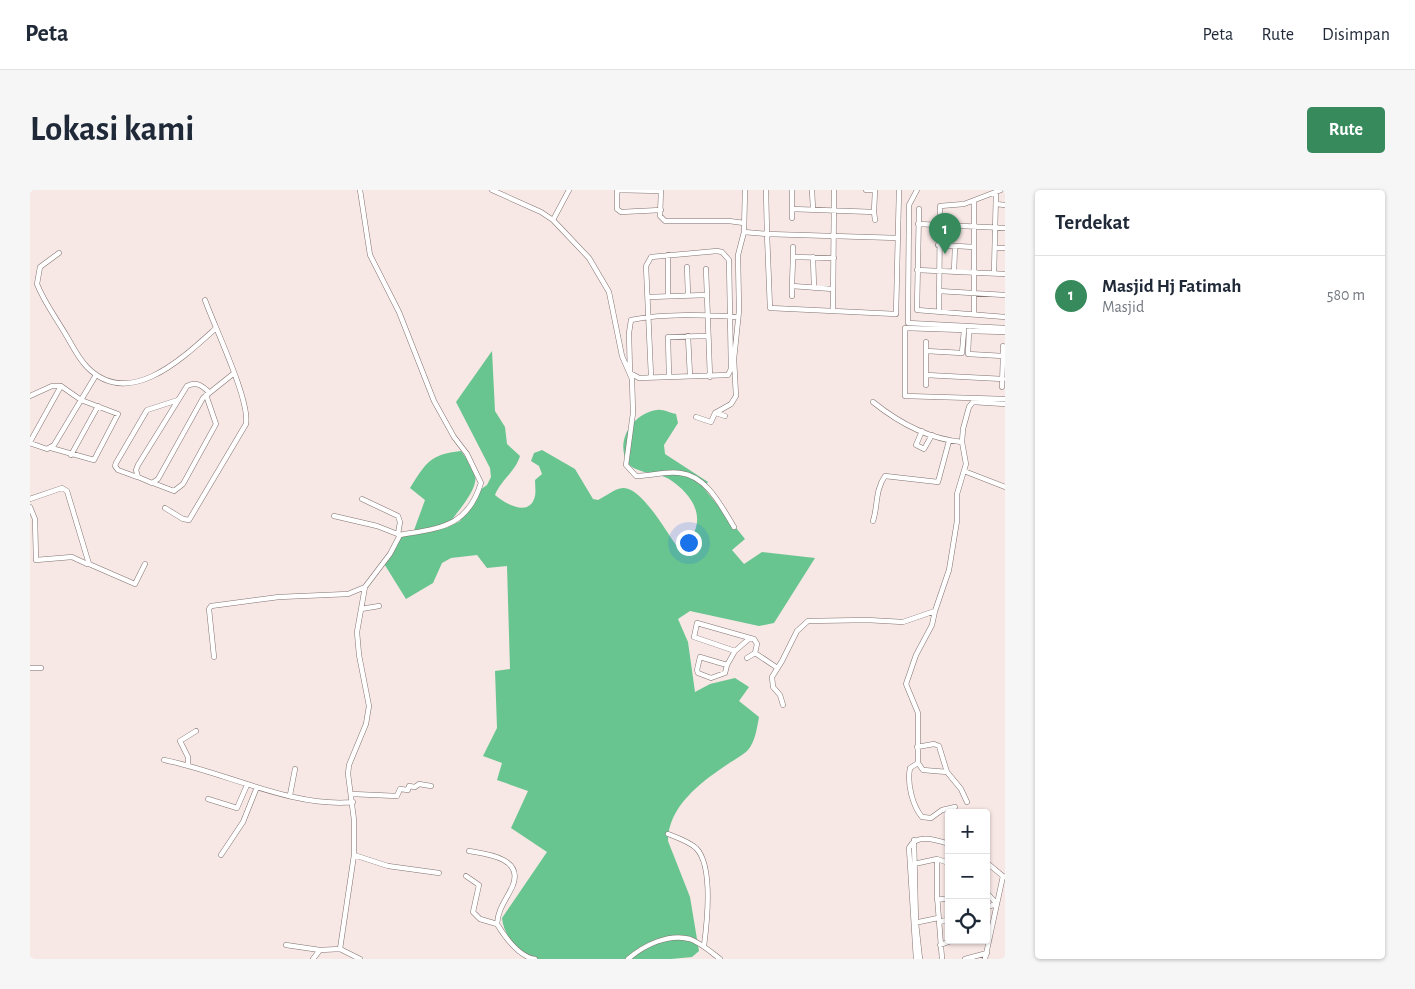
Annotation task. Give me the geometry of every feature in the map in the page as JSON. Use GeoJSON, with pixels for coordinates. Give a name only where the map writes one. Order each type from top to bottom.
{"type":"FeatureCollection","features":[{"type":"Feature","properties":{"kind":"street"},"geometry":{"type":"LineString","coordinates":[[334,516],[399,534],[434,530],[456,522],[464,514],[480,483],[467,454],[454,437],[434,401],[399,312],[370,255],[360,190]]}},
{"type":"Feature","properties":{"kind":"street"},"geometry":{"type":"LineString","coordinates":[[492,190],[541,212],[553,220],[588,258],[609,292],[622,356],[630,372],[639,378],[651,376],[728,375],[731,369],[728,316],[729,260],[726,255],[717,251],[668,255],[651,257],[647,263],[651,376]]}},
{"type":"Feature","properties":{"kind":"street"},"geometry":{"type":"LineString","coordinates":[[553,220],[569,190]]}},
{"type":"Feature","properties":{"kind":"street"},"geometry":{"type":"LineString","coordinates":[[661,210],[620,212],[617,209],[617,190],[661,190],[661,210],[660,216],[665,221],[729,221],[744,223]]}},
{"type":"Feature","properties":{"kind":"street"},"geometry":{"type":"LineString","coordinates":[[696,417],[710,422],[716,413],[731,404],[736,396],[734,359],[738,316],[738,255],[744,232],[745,190]]}},
{"type":"Feature","properties":{"kind":"street"},"geometry":{"type":"LineString","coordinates":[[766,190],[770,308],[896,314],[899,190]]}},
{"type":"Feature","properties":{"kind":"street"},"geometry":{"type":"LineString","coordinates":[[792,190],[792,218]]}},
{"type":"Feature","properties":{"kind":"street"},"geometry":{"type":"LineString","coordinates":[[812,190],[813,209]]}},
{"type":"Feature","properties":{"kind":"street"},"geometry":{"type":"LineString","coordinates":[[833,310],[834,190]]}},
{"type":"Feature","properties":{"kind":"street"},"geometry":{"type":"LineString","coordinates":[[866,190],[875,190],[875,220]]}},
{"type":"Feature","properties":{"kind":"street"},"geometry":{"type":"LineString","coordinates":[[917,190],[909,205],[908,323],[966,331]]}},
{"type":"Feature","properties":{"kind":"street"},"geometry":{"type":"LineString","coordinates":[[938,312],[938,245],[941,205],[955,205],[974,201],[998,191]]}},
{"type":"Feature","properties":{"kind":"street"},"geometry":{"type":"LineString","coordinates":[[994,273],[998,191]]}},
{"type":"Feature","properties":{"kind":"street"},"geometry":{"type":"LineString","coordinates":[[974,201],[974,314]]}},
{"type":"Feature","properties":{"kind":"street"},"geometry":{"type":"LineString","coordinates":[[996,204],[1005,205]]}},
{"type":"Feature","properties":{"kind":"street"},"geometry":{"type":"LineString","coordinates":[[792,209],[874,212]]}},
{"type":"Feature","properties":{"kind":"street"},"geometry":{"type":"LineString","coordinates":[[919,209],[917,310],[1005,317]]}},
{"type":"Feature","properties":{"kind":"street"},"geometry":{"type":"LineString","coordinates":[[918,224],[1005,228]]}},
{"type":"Feature","properties":{"kind":"street"},"geometry":{"type":"LineString","coordinates":[[744,232],[898,238]]}},
{"type":"Feature","properties":{"kind":"street"},"geometry":{"type":"LineString","coordinates":[[938,245],[974,247]]}},
{"type":"Feature","properties":{"kind":"street"},"geometry":{"type":"LineString","coordinates":[[954,246],[954,272]]}},
{"type":"Feature","properties":{"kind":"street"},"geometry":{"type":"LineString","coordinates":[[792,296],[793,247]]}},
{"type":"Feature","properties":{"kind":"street"},"geometry":{"type":"LineString","coordinates":[[996,248],[1005,249]]}},
{"type":"Feature","properties":{"kind":"street"},"geometry":{"type":"LineString","coordinates":[[59,254],[40,267],[37,284],[86,366],[96,375],[106,380],[120,383],[146,380],[179,361],[215,329]]}},
{"type":"Feature","properties":{"kind":"street"},"geometry":{"type":"LineString","coordinates":[[668,255],[668,296]]}},
{"type":"Feature","properties":{"kind":"street"},"geometry":{"type":"LineString","coordinates":[[793,257],[834,258]]}},
{"type":"Feature","properties":{"kind":"street"},"geometry":{"type":"LineString","coordinates":[[813,257],[814,288]]}},
{"type":"Feature","properties":{"kind":"street"},"geometry":{"type":"LineString","coordinates":[[687,267],[688,295]]}},
{"type":"Feature","properties":{"kind":"street"},"geometry":{"type":"LineString","coordinates":[[706,268],[707,336],[710,376]]}},
{"type":"Feature","properties":{"kind":"street"},"geometry":{"type":"LineString","coordinates":[[917,270],[1005,274]]}},
{"type":"Feature","properties":{"kind":"street"},"geometry":{"type":"LineString","coordinates":[[792,286],[833,289]]}},
{"type":"Feature","properties":{"kind":"street"},"geometry":{"type":"LineString","coordinates":[[938,291],[1005,294]]}},
{"type":"Feature","properties":{"kind":"street"},"geometry":{"type":"LineString","coordinates":[[649,297],[706,295]]}},
{"type":"Feature","properties":{"kind":"street"},"geometry":{"type":"LineString","coordinates":[[164,508],[183,519],[189,520],[243,432],[247,416],[205,300]]}},
{"type":"Feature","properties":{"kind":"street"},"geometry":{"type":"LineString","coordinates":[[734,527],[714,493],[702,482],[682,473],[636,476],[626,465],[633,413],[633,387],[630,372],[630,325],[632,320],[650,316],[738,316]]}},
{"type":"Feature","properties":{"kind":"street"},"geometry":{"type":"LineString","coordinates":[[1005,330],[966,331],[905,328],[905,396],[1005,399]]}},
{"type":"Feature","properties":{"kind":"street"},"geometry":{"type":"LineString","coordinates":[[962,353],[966,331]]}},
{"type":"Feature","properties":{"kind":"street"},"geometry":{"type":"LineString","coordinates":[[966,331],[968,354]]}},
{"type":"Feature","properties":{"kind":"street"},"geometry":{"type":"LineString","coordinates":[[688,336],[690,376]]}},
{"type":"Feature","properties":{"kind":"street"},"geometry":{"type":"LineString","coordinates":[[669,376],[668,337],[707,336]]}},
{"type":"Feature","properties":{"kind":"street"},"geometry":{"type":"LineString","coordinates":[[926,342],[926,385]]}},
{"type":"Feature","properties":{"kind":"street"},"geometry":{"type":"LineString","coordinates":[[1002,386],[1003,346]]}},
{"type":"Feature","properties":{"kind":"street"},"geometry":{"type":"LineString","coordinates":[[926,351],[1003,356]]}},
{"type":"Feature","properties":{"kind":"street"},"geometry":{"type":"LineString","coordinates":[[152,483],[158,479],[208,394],[233,374]]}},
{"type":"Feature","properties":{"kind":"street"},"geometry":{"type":"LineString","coordinates":[[51,448],[96,375]]}},
{"type":"Feature","properties":{"kind":"street"},"geometry":{"type":"LineString","coordinates":[[926,375],[1003,379]]}},
{"type":"Feature","properties":{"kind":"street"},"geometry":{"type":"LineString","coordinates":[[138,477],[136,470],[138,465],[187,386],[193,383],[199,384],[208,394],[216,424],[183,484],[174,491],[118,470],[116,463],[147,410],[178,400]]}},
{"type":"Feature","properties":{"kind":"street"},"geometry":{"type":"LineString","coordinates":[[30,396],[52,386],[61,386],[81,400],[118,414],[96,456],[90,461],[30,442],[61,386]]}},
{"type":"Feature","properties":{"kind":"street"},"geometry":{"type":"LineString","coordinates":[[873,402],[893,419],[932,436],[949,441],[962,442]]}},
{"type":"Feature","properties":{"kind":"street"},"geometry":{"type":"LineString","coordinates":[[947,772],[923,770],[918,763],[918,713],[906,684],[916,655],[932,624],[949,570],[957,521],[956,500],[966,464],[962,442],[970,403],[1005,404]]}},
{"type":"Feature","properties":{"kind":"street"},"geometry":{"type":"LineString","coordinates":[[71,455],[98,406]]}},
{"type":"Feature","properties":{"kind":"street"},"geometry":{"type":"LineString","coordinates":[[716,413],[725,416]]}},
{"type":"Feature","properties":{"kind":"street"},"geometry":{"type":"LineString","coordinates":[[922,431],[916,444],[924,449],[932,436]]}},
{"type":"Feature","properties":{"kind":"street"},"geometry":{"type":"LineString","coordinates":[[873,521],[876,512],[878,487],[885,476],[938,482],[949,441]]}},
{"type":"Feature","properties":{"kind":"street"},"geometry":{"type":"LineString","coordinates":[[964,471],[1005,488]]}},
{"type":"Feature","properties":{"kind":"street"},"geometry":{"type":"LineString","coordinates":[[30,499],[62,488],[67,491],[88,564]]}},
{"type":"Feature","properties":{"kind":"street"},"geometry":{"type":"LineString","coordinates":[[214,656],[209,609],[211,606],[279,597],[348,594],[365,586],[390,554],[399,534],[400,519],[398,516],[362,499]]}},
{"type":"Feature","properties":{"kind":"street"},"geometry":{"type":"LineString","coordinates":[[30,507],[35,519],[36,560],[72,558],[135,584],[145,564]]}},
{"type":"Feature","properties":{"kind":"street"},"geometry":{"type":"LineString","coordinates":[[30,530],[36,530]]}},
{"type":"Feature","properties":{"kind":"street"},"geometry":{"type":"LineString","coordinates":[[340,948],[354,855],[353,802],[348,774],[349,765],[366,724],[369,706],[359,655],[357,632],[365,586]]}},
{"type":"Feature","properties":{"kind":"street"},"geometry":{"type":"LineString","coordinates":[[361,609],[378,606]]}},
{"type":"Feature","properties":{"kind":"street"},"geometry":{"type":"LineString","coordinates":[[783,705],[780,695],[772,682],[772,677],[797,631],[808,621],[867,620],[904,622],[935,611]]}},
{"type":"Feature","properties":{"kind":"street"},"geometry":{"type":"LineString","coordinates":[[735,651],[694,637],[697,623],[750,638],[756,642],[754,653],[746,658]]}},
{"type":"Feature","properties":{"kind":"street"},"geometry":{"type":"LineString","coordinates":[[727,665],[702,656],[696,670],[698,673],[714,678],[725,673],[735,651],[750,638]]}},
{"type":"Feature","properties":{"kind":"street"},"geometry":{"type":"LineString","coordinates":[[754,653],[776,668]]}},
{"type":"Feature","properties":{"kind":"street"},"geometry":{"type":"LineString","coordinates":[[30,668],[41,668]]}},
{"type":"Feature","properties":{"kind":"street"},"geometry":{"type":"LineString","coordinates":[[188,764],[188,757],[180,741],[196,731]]}},
{"type":"Feature","properties":{"kind":"street"},"geometry":{"type":"LineString","coordinates":[[917,748],[934,744],[939,746],[947,772],[961,789],[967,802]]}},
{"type":"Feature","properties":{"kind":"street"},"geometry":{"type":"LineString","coordinates":[[164,760],[188,764],[247,785],[290,795],[353,802]]}},
{"type":"Feature","properties":{"kind":"street"},"geometry":{"type":"LineString","coordinates":[[918,763],[910,768],[908,776],[913,798],[922,817],[932,818],[942,810],[955,807]]}},
{"type":"Feature","properties":{"kind":"street"},"geometry":{"type":"LineString","coordinates":[[290,795],[295,769]]}},
{"type":"Feature","properties":{"kind":"street"},"geometry":{"type":"LineString","coordinates":[[352,794],[398,796],[400,789],[408,790],[409,786],[415,787],[419,784],[431,786]]}},
{"type":"Feature","properties":{"kind":"street"},"geometry":{"type":"LineString","coordinates":[[240,806],[247,785]]}},
{"type":"Feature","properties":{"kind":"street"},"geometry":{"type":"LineString","coordinates":[[221,856],[248,811],[257,787]]}},
{"type":"Feature","properties":{"kind":"street"},"geometry":{"type":"LineString","coordinates":[[208,799],[234,807],[240,806],[248,811]]}},
{"type":"Feature","properties":{"kind":"street"},"geometry":{"type":"LineString","coordinates":[[668,834],[693,846],[704,864],[708,911],[704,946]]}},
{"type":"Feature","properties":{"kind":"street"},"geometry":{"type":"LineString","coordinates":[[914,840],[923,839],[945,843]]}},
{"type":"Feature","properties":{"kind":"street"},"geometry":{"type":"LineString","coordinates":[[914,840],[916,959]]}},
{"type":"Feature","properties":{"kind":"street"},"geometry":{"type":"LineString","coordinates":[[914,840],[909,850],[920,959]]}},
{"type":"Feature","properties":{"kind":"street"},"geometry":{"type":"LineString","coordinates":[[469,851],[501,857],[512,867],[515,877],[502,904],[498,924],[504,936],[531,959],[535,959]]}},
{"type":"Feature","properties":{"kind":"street"},"geometry":{"type":"LineString","coordinates":[[354,855],[388,866],[439,873]]}},
{"type":"Feature","properties":{"kind":"street"},"geometry":{"type":"LineString","coordinates":[[914,864],[937,860],[945,862]]}},
{"type":"Feature","properties":{"kind":"street"},"geometry":{"type":"LineString","coordinates":[[937,860],[937,900],[942,959]]}},
{"type":"Feature","properties":{"kind":"street"},"geometry":{"type":"LineString","coordinates":[[990,865],[1004,877],[990,923]]}},
{"type":"Feature","properties":{"kind":"street"},"geometry":{"type":"LineString","coordinates":[[466,876],[478,882],[480,886],[473,912],[480,919],[498,924]]}},
{"type":"Feature","properties":{"kind":"street"},"geometry":{"type":"LineString","coordinates":[[990,896],[997,904]]}},
{"type":"Feature","properties":{"kind":"street"},"geometry":{"type":"LineString","coordinates":[[937,900],[945,899]]}},
{"type":"Feature","properties":{"kind":"street"},"geometry":{"type":"LineString","coordinates":[[990,907],[997,904]]}},
{"type":"Feature","properties":{"kind":"street"},"geometry":{"type":"LineString","coordinates":[[915,923],[945,919]]}},
{"type":"Feature","properties":{"kind":"street"},"geometry":{"type":"LineString","coordinates":[[628,959],[643,948],[676,938],[690,939],[704,946],[720,959]]}},
{"type":"Feature","properties":{"kind":"street"},"geometry":{"type":"LineString","coordinates":[[940,945],[945,943]]}},
{"type":"Feature","properties":{"kind":"street"},"geometry":{"type":"LineString","coordinates":[[985,959],[987,944]]}},
{"type":"Feature","properties":{"kind":"street"},"geometry":{"type":"LineString","coordinates":[[286,945],[320,950],[340,948],[360,959]]}},
{"type":"Feature","properties":{"kind":"street"},"geometry":{"type":"LineString","coordinates":[[313,959],[320,950]]}},
{"type":"Feature","properties":{"kind":"street"},"geometry":{"type":"LineString","coordinates":[[965,959],[987,953]]}},
{"type":"Feature","properties":{"kind":"green space"},"geometry":{"type":"Polygon","coordinates":[[[492,351],[495,411],[505,427],[507,444],[520,456],[515,467],[495,495],[505,502],[523,508],[532,503],[535,494],[535,480],[542,474],[539,466],[531,461],[534,453],[542,450],[575,469],[593,499],[598,500],[620,488],[630,490],[645,502],[676,545],[685,545],[696,527],[697,518],[691,501],[678,485],[669,479],[635,469],[627,462],[624,453],[625,436],[634,422],[649,412],[662,410],[676,414],[678,423],[664,445],[665,454],[708,482],[703,487],[745,539],[732,550],[744,564],[762,552],[815,558],[774,623],[759,626],[690,611],[678,619],[688,642],[695,692],[710,684],[735,678],[749,687],[739,701],[759,717],[754,739],[748,750],[715,773],[687,797],[673,817],[669,829],[668,841],[690,897],[699,951],[692,957],[671,959],[537,959],[521,951],[513,943],[507,934],[502,918],[547,852],[511,828],[528,791],[497,780],[502,763],[483,756],[497,728],[495,671],[510,669],[507,566],[487,568],[477,555],[451,558],[442,563],[433,583],[406,599],[383,562],[400,535],[413,533],[425,500],[410,488],[420,472],[435,457],[461,451],[475,475],[470,495],[446,528],[460,521],[480,490],[487,485],[491,477],[490,468],[456,402],[492,351]]]}},
{"type":"Feature","properties":{"kind":"place","name":"Masjid Hj Fatimah"},"geometry":{"type":"Point","coordinates":[945,254]}}]}
